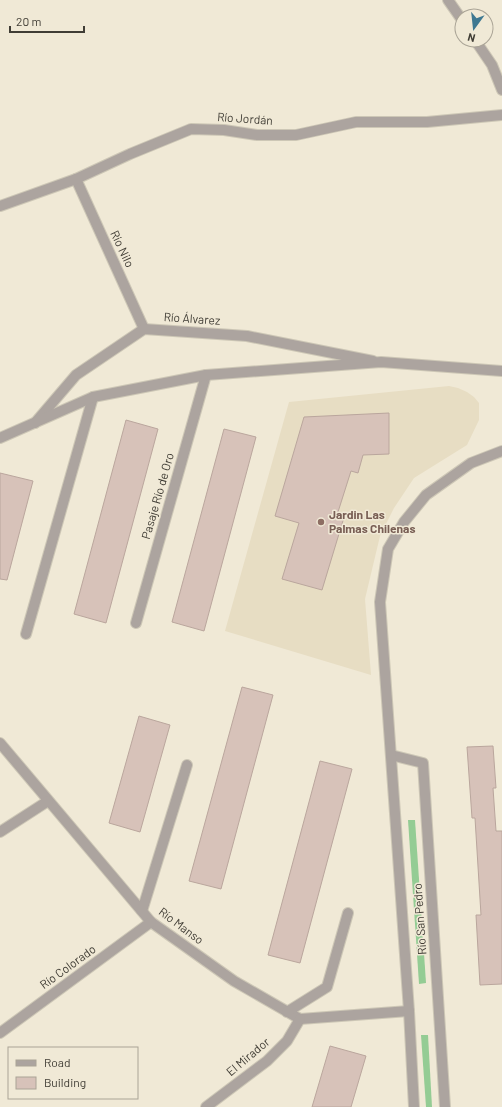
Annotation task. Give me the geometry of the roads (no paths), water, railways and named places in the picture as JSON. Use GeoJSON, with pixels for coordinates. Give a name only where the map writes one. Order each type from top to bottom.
{"type":"FeatureCollection","features":[{"type":"Feature","properties":{"kind":"street"},"geometry":{"type":"LineString","coordinates":[[448,0],[454,9]]}},
{"type":"Feature","properties":{"kind":"street"},"geometry":{"type":"LineString","coordinates":[[481,48],[492,64],[502,90]]}},
{"type":"Feature","properties":{"kind":"street","name":"Río Jordán"},"geometry":{"type":"LineString","coordinates":[[0,206],[76,179],[130,154],[191,129],[224,130],[257,134],[296,135],[356,122],[427,122],[502,115]]}},
{"type":"Feature","properties":{"kind":"street","name":"Río Nilo"},"geometry":{"type":"LineString","coordinates":[[76,179],[144,329]]}},
{"type":"Feature","properties":{"kind":"street","name":"Río Álvarez"},"geometry":{"type":"LineString","coordinates":[[35,423],[76,375],[144,329],[247,336],[381,362],[502,371]]}},
{"type":"Feature","properties":{"kind":"street","name":"Río Álvarez"},"geometry":{"type":"LineString","coordinates":[[0,438],[93,397],[206,376],[381,362]]}},
{"type":"Feature","properties":{"kind":"street","name":"Pasaje Río de Oro"},"geometry":{"type":"LineString","coordinates":[[136,623],[206,376]]}},
{"type":"Feature","properties":{"kind":"street"},"geometry":{"type":"LineString","coordinates":[[26,634],[93,397]]}},
{"type":"Feature","properties":{"kind":"street","name":"Río San Pedro"},"geometry":{"type":"LineString","coordinates":[[414,1107],[409,1011],[380,602],[388,549],[404,522],[426,495],[471,463],[502,451]]}},
{"type":"Feature","properties":{"kind":"street","name":"Río Manso"},"geometry":{"type":"LineString","coordinates":[[0,743],[151,922],[234,981],[300,1019]]}},
{"type":"Feature","properties":{"kind":"street","name":"Río San Pedro"},"geometry":{"type":"LineString","coordinates":[[391,755],[423,763],[444,1107]]}},
{"type":"Feature","properties":{"kind":"street"},"geometry":{"type":"LineString","coordinates":[[142,911],[187,764]]}},
{"type":"Feature","properties":{"kind":"street"},"geometry":{"type":"LineString","coordinates":[[0,832],[48,801]]}},
{"type":"Feature","properties":{"kind":"street"},"geometry":{"type":"LineString","coordinates":[[286,1012],[327,987],[348,914]]}},
{"type":"Feature","properties":{"kind":"street","name":"Río Colorado"},"geometry":{"type":"LineString","coordinates":[[0,1033],[151,922]]}},
{"type":"Feature","properties":{"kind":"street"},"geometry":{"type":"LineString","coordinates":[[300,1019],[409,1011]]}},
{"type":"Feature","properties":{"kind":"street","name":"El Mirador"},"geometry":{"type":"LineString","coordinates":[[206,1107],[267,1061],[287,1041],[300,1019]]}},
{"type":"Feature","properties":{"kind":"place","name":"Jardin Las Palmas Chilenas"},"geometry":{"type":"Point","coordinates":[321,522]}}]}
